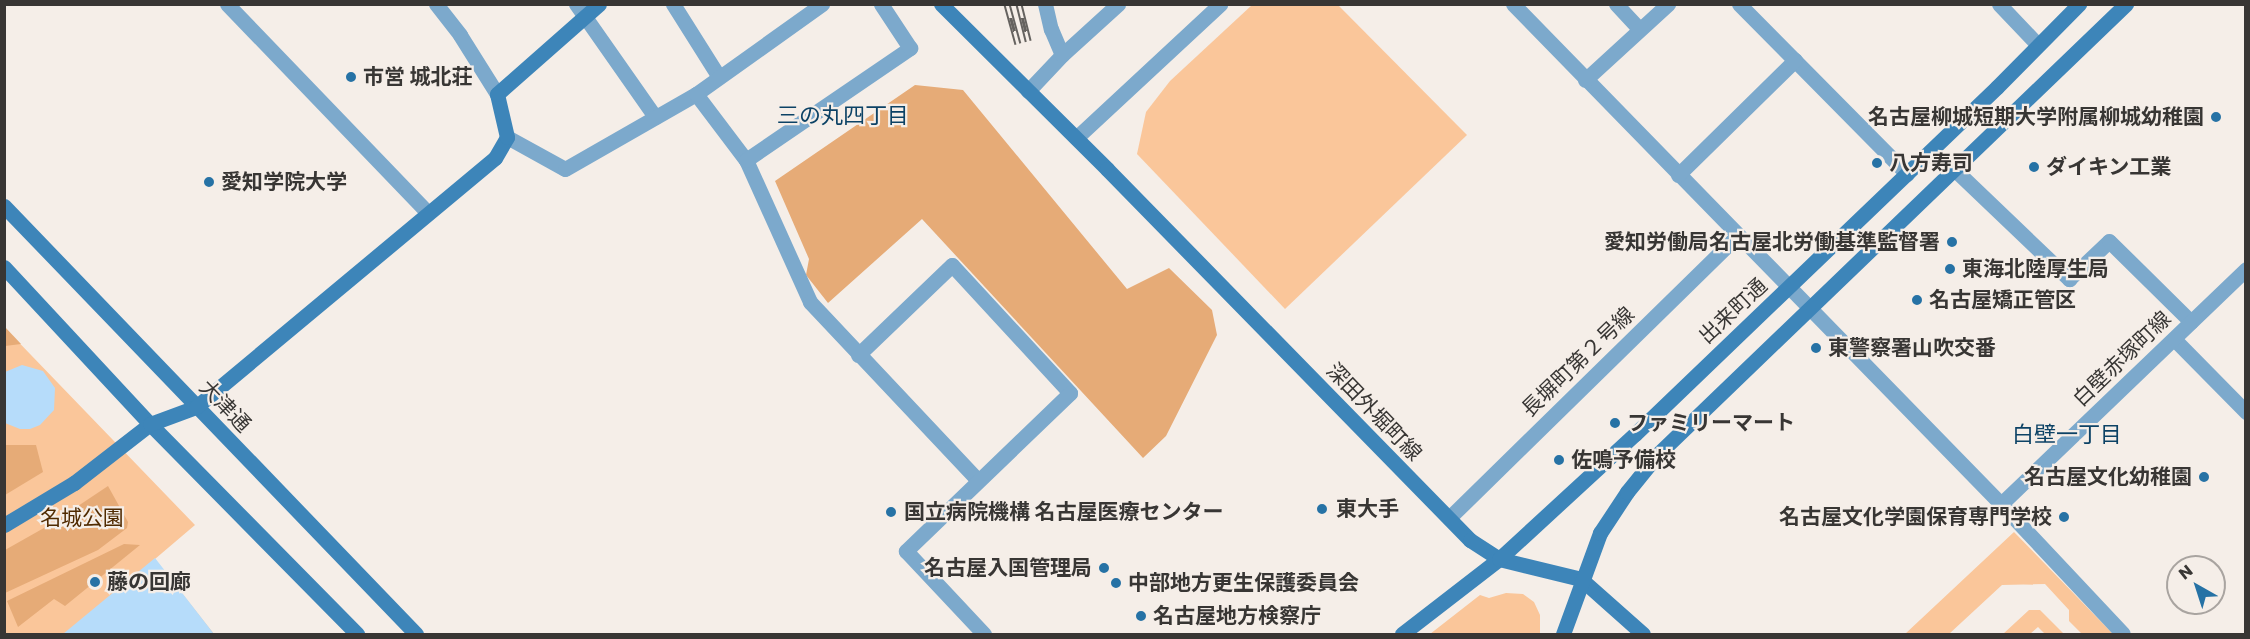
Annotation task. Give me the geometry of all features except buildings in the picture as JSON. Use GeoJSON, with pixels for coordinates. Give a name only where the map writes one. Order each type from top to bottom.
{"type":"FeatureCollection","features":[{"type":"Feature","properties":{"kind":"street"},"geometry":{"type":"LineString","coordinates":[[227,4],[428,213]]}},
{"type":"Feature","properties":{"kind":"street"},"geometry":{"type":"LineString","coordinates":[[4,525],[74,483],[150,424],[196,407],[495,158],[507,137],[497,94],[460,35],[436,4]]}},
{"type":"Feature","properties":{"kind":"street"},"geometry":{"type":"LineString","coordinates":[[497,94],[580,11],[599,4]]}},
{"type":"Feature","properties":{"kind":"street"},"geometry":{"type":"LineString","coordinates":[[673,4],[719,77]]}},
{"type":"Feature","properties":{"kind":"street"},"geometry":{"type":"LineString","coordinates":[[507,137],[565,169],[696,94],[822,4]]}},
{"type":"Feature","properties":{"kind":"street"},"geometry":{"type":"LineString","coordinates":[[746,160],[910,48],[880,4]]}},
{"type":"Feature","properties":{"kind":"street"},"geometry":{"type":"LineString","coordinates":[[1045,4],[1051,29],[1062,56]]}},
{"type":"Feature","properties":{"kind":"street"},"geometry":{"type":"LineString","coordinates":[[1028,91],[1118,4]]}},
{"type":"Feature","properties":{"kind":"street"},"geometry":{"type":"LineString","coordinates":[[1076,138],[1220,4]]}},
{"type":"Feature","properties":{"kind":"street"},"geometry":{"type":"LineString","coordinates":[[1513,4],[2001,504],[2123,634]]}},
{"type":"Feature","properties":{"kind":"street"},"geometry":{"type":"LineString","coordinates":[[1616,4],[1639,29]]}},
{"type":"Feature","properties":{"kind":"street"},"geometry":{"type":"LineString","coordinates":[[1585,80],[1668,4]]}},
{"type":"Feature","properties":{"kind":"street"},"geometry":{"type":"LineString","coordinates":[[1739,4],[1907,174]]}},
{"type":"Feature","properties":{"kind":"street"},"geometry":{"type":"LineString","coordinates":[[1999,4],[2037,44]]}},
{"type":"Feature","properties":{"kind":"street","name":"出来町通"},"geometry":{"type":"LineString","coordinates":[[1402,634],[1499,559],[1789,288],[2079,4]]}},
{"type":"Feature","properties":{"kind":"street"},"geometry":{"type":"LineString","coordinates":[[1563,634],[1581,579],[1600,533],[1627,492],[1656,455],[2126,4]]}},
{"type":"Feature","properties":{"kind":"street","name":"深田外堀町線"},"geometry":{"type":"LineString","coordinates":[[949,7],[1028,91],[1470,540],[1499,559],[1581,579],[1643,634]]}},
{"type":"Feature","properties":{"kind":"street"},"geometry":{"type":"LineString","coordinates":[[580,11],[655,117]]}},
{"type":"Feature","properties":{"kind":"street"},"geometry":{"type":"LineString","coordinates":[[1678,175],[1795,60]]}},
{"type":"Feature","properties":{"kind":"street"},"geometry":{"type":"LineString","coordinates":[[696,94],[746,160],[810,302],[978,480]]}},
{"type":"Feature","properties":{"kind":"street"},"geometry":{"type":"LineString","coordinates":[[1953,168],[2069,279],[2109,241],[2191,322]]}},
{"type":"Feature","properties":{"kind":"street","name":"大津通"},"geometry":{"type":"LineString","coordinates":[[4,206],[416,634]]}},
{"type":"Feature","properties":{"kind":"street","name":"長塀町第２号線"},"geometry":{"type":"LineString","coordinates":[[1449,518],[1737,236]]}},
{"type":"Feature","properties":{"kind":"street"},"geometry":{"type":"LineString","coordinates":[[858,355],[952,265],[1070,393],[906,551],[984,634]]}},
{"type":"Feature","properties":{"kind":"street"},"geometry":{"type":"LineString","coordinates":[[4,267],[150,424],[357,634]]}},
{"type":"Feature","properties":{"kind":"street","name":"白壁赤塚町線"},"geometry":{"type":"LineString","coordinates":[[2001,504],[2246,269]]}},
{"type":"Feature","properties":{"kind":"street"},"geometry":{"type":"LineString","coordinates":[[2174,339],[2246,412]]}},
{"type":"Feature","properties":{"kind":"green space"},"geometry":{"type":"Polygon","coordinates":[[[1252,5],[1338,5],[1467,135],[1285,309],[1137,154],[1146,112],[1170,81],[1252,5]]]}},
{"type":"Feature","properties":{"kind":"green space"},"geometry":{"type":"Polygon","coordinates":[[[915,85],[963,90],[1127,289],[1169,268],[1212,310],[1217,335],[1166,436],[1143,458],[922,219],[828,303],[806,275],[809,259],[775,181],[915,85]]]}},
{"type":"Feature","properties":{"kind":"green space","name":"名城公園"},"geometry":{"type":"Polygon","coordinates":[[[4,327],[195,525],[155,559],[214,634],[5,634],[4,327]]]}},
{"type":"Feature","properties":{"kind":"green space"},"geometry":{"type":"Polygon","coordinates":[[[5,327],[21,344],[5,346],[5,327]]]}},
{"type":"Feature","properties":{"kind":"green space"},"geometry":{"type":"Polygon","coordinates":[[[5,445],[36,445],[43,472],[5,495],[5,445]]]}},
{"type":"Feature","properties":{"kind":"green space"},"geometry":{"type":"Polygon","coordinates":[[[108,486],[128,522],[127,528],[98,550],[5,593],[5,550],[51,524],[108,486]]]}},
{"type":"Feature","properties":{"kind":"green space"},"geometry":{"type":"Polygon","coordinates":[[[2014,532],[2113,634],[2082,634],[2069,621],[2069,610],[2045,584],[2002,585],[1949,634],[1905,634],[2014,532]]]}},
{"type":"Feature","properties":{"kind":"green space"},"geometry":{"type":"Polygon","coordinates":[[[124,544],[140,545],[65,606],[54,599],[18,627],[7,601],[124,544]]]}},
{"type":"Feature","properties":{"kind":"green space"},"geometry":{"type":"Polygon","coordinates":[[[1506,593],[1523,594],[1534,602],[1540,615],[1540,633],[1542,634],[1430,634],[1480,595],[1489,598],[1506,593]]]}},
{"type":"Feature","properties":{"kind":"green space"},"geometry":{"type":"Polygon","coordinates":[[[2029,610],[2040,610],[2064,634],[2045,634],[2038,627],[2030,634],[2003,634],[2029,610]]]}},
{"type":"Feature","properties":{"kind":"water"},"geometry":{"type":"Polygon","coordinates":[[[22,365],[43,371],[55,388],[54,410],[40,425],[30,429],[20,429],[5,423],[5,372],[22,365]]]}},
{"type":"Feature","properties":{"kind":"water"},"geometry":{"type":"Polygon","coordinates":[[[155,558],[214,634],[63,634],[155,558]]]}},
{"type":"Feature","properties":{"kind":"railway"},"geometry":{"type":"LineString","coordinates":[[1007,4],[1018,44]]}},
{"type":"Feature","properties":{"kind":"railway"},"geometry":{"type":"LineString","coordinates":[[1019,4],[1028,41]]}},
{"type":"Feature","properties":{"kind":"place","name":"市営 城北荘"},"geometry":{"type":"Point","coordinates":[351,77]}},
{"type":"Feature","properties":{"kind":"place","name":"名古屋柳城短期大学附属柳城幼稚園"},"geometry":{"type":"Point","coordinates":[2216,117]}},
{"type":"Feature","properties":{"kind":"place","name":"八方寿司"},"geometry":{"type":"Point","coordinates":[1877,163]}},
{"type":"Feature","properties":{"kind":"place","name":"ダイキン工業"},"geometry":{"type":"Point","coordinates":[2034,167]}},
{"type":"Feature","properties":{"kind":"place","name":"愛知学院大学"},"geometry":{"type":"Point","coordinates":[209,182]}},
{"type":"Feature","properties":{"kind":"place","name":"愛知労働局名古屋北労働基準監督署"},"geometry":{"type":"Point","coordinates":[1952,242]}},
{"type":"Feature","properties":{"kind":"place","name":"東海北陸厚生局"},"geometry":{"type":"Point","coordinates":[1950,269]}},
{"type":"Feature","properties":{"kind":"place","name":"名古屋矯正管区"},"geometry":{"type":"Point","coordinates":[1917,300]}},
{"type":"Feature","properties":{"kind":"place","name":"東警察署山吹交番"},"geometry":{"type":"Point","coordinates":[1816,348]}},
{"type":"Feature","properties":{"kind":"place","name":"ファミリーマート"},"geometry":{"type":"Point","coordinates":[1615,423]}},
{"type":"Feature","properties":{"kind":"place","name":"佐鳴予備校"},"geometry":{"type":"Point","coordinates":[1559,460]}},
{"type":"Feature","properties":{"kind":"place","name":"名古屋文化幼稚園"},"geometry":{"type":"Point","coordinates":[2204,477]}},
{"type":"Feature","properties":{"kind":"place","name":"東大手"},"geometry":{"type":"Point","coordinates":[1322,509]}},
{"type":"Feature","properties":{"kind":"place","name":"国立病院機構 名古屋医療センター"},"geometry":{"type":"Point","coordinates":[891,512]}},
{"type":"Feature","properties":{"kind":"place","name":"名古屋文化学園保育専門学校"},"geometry":{"type":"Point","coordinates":[2064,517]}},
{"type":"Feature","properties":{"kind":"place","name":"名古屋入国管理局"},"geometry":{"type":"Point","coordinates":[1104,568]}},
{"type":"Feature","properties":{"kind":"place","name":"藤の回廊"},"geometry":{"type":"Point","coordinates":[95,582]}},
{"type":"Feature","properties":{"kind":"place","name":"中部地方更生保護委員会"},"geometry":{"type":"Point","coordinates":[1116,583]}},
{"type":"Feature","properties":{"kind":"place","name":"名古屋地方検察庁"},"geometry":{"type":"Point","coordinates":[1141,616]}},
{"type":"Feature","properties":{"kind":"district","name":"三の丸四丁目"},"geometry":{"type":"Point","coordinates":[843,116]}},
{"type":"Feature","properties":{"kind":"district","name":"白壁一丁目"},"geometry":{"type":"Point","coordinates":[2067,435]}}]}
